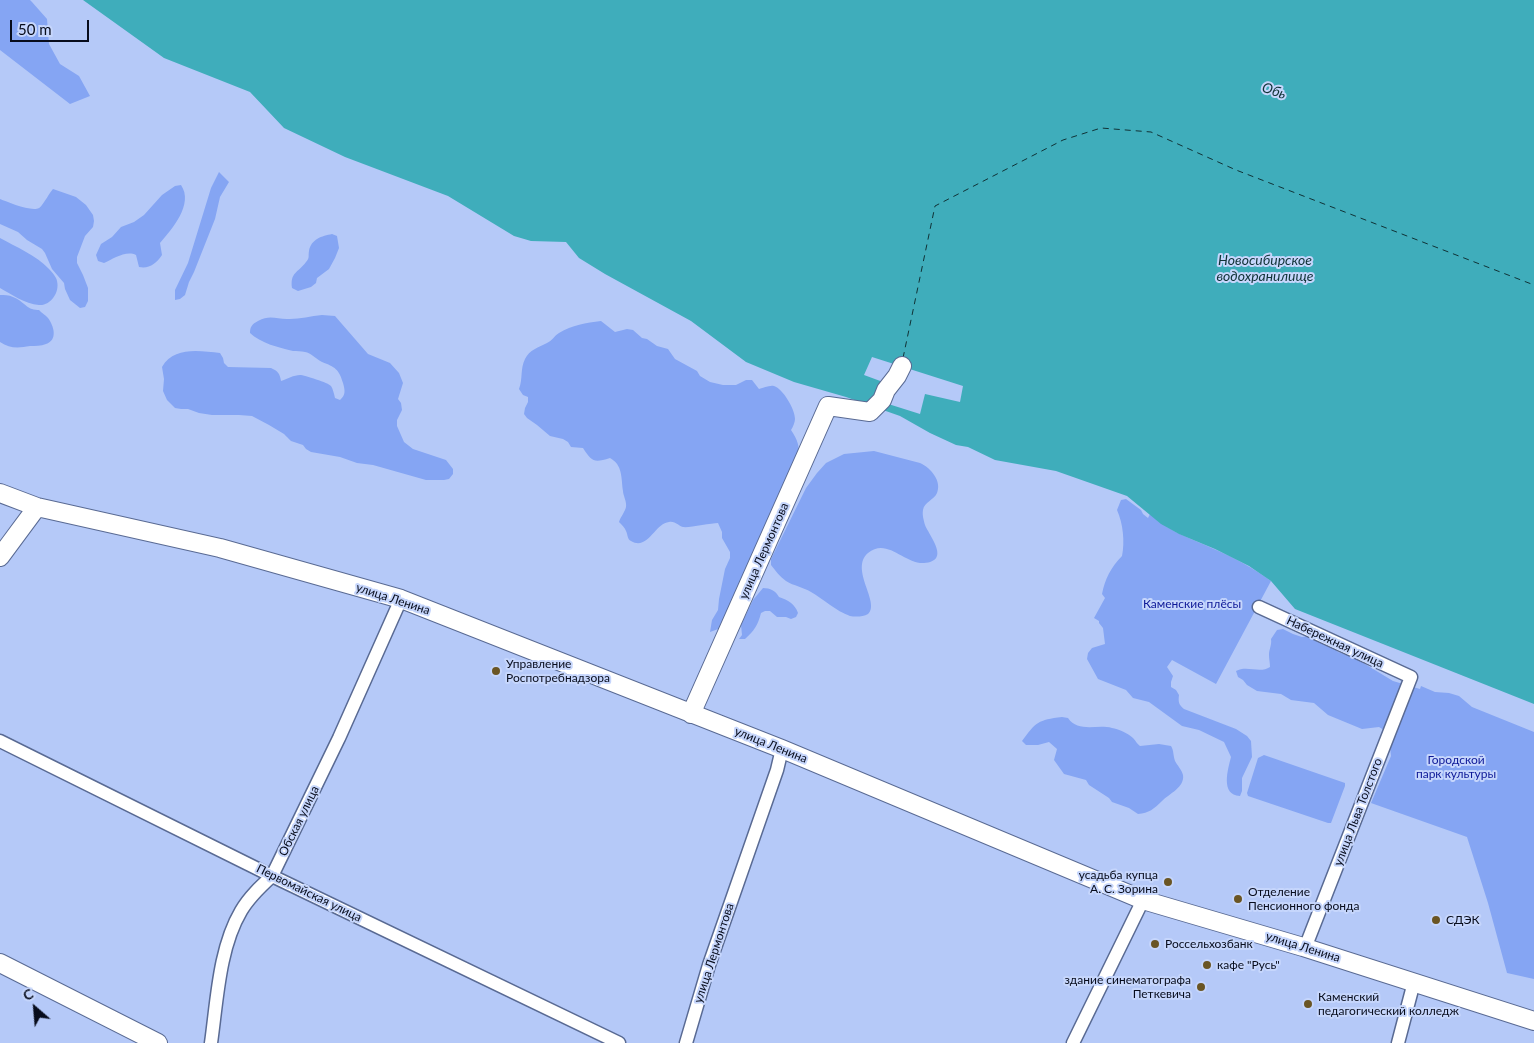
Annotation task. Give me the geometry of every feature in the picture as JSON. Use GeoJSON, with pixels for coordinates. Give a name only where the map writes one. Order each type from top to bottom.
{"type":"FeatureCollection","features":[{"type":"Feature","properties":{"kind":"street","name":"улица Лермонтова"},"geometry":{"type":"LineString","coordinates":[[691,714],[828,406],[870,412],[882,400],[886,390],[898,376],[902,366]]}},
{"type":"Feature","properties":{"kind":"street","name":"улица Ленина"},"geometry":{"type":"LineString","coordinates":[[0,493],[37,506],[220,548],[401,599],[782,749],[1143,900],[1306,948],[1534,1021]]}},
{"type":"Feature","properties":{"kind":"street"},"geometry":{"type":"LineString","coordinates":[[0,557],[37,506]]}},
{"type":"Feature","properties":{"kind":"street","name":"Обская улица"},"geometry":{"type":"LineString","coordinates":[[211,1043],[229,938],[241,910],[256,890],[272,876],[339,738],[401,599]]}},
{"type":"Feature","properties":{"kind":"street","name":"Набережная улица"},"geometry":{"type":"LineString","coordinates":[[1259,607],[1411,677]]}},
{"type":"Feature","properties":{"kind":"street","name":"улица Льва Толстого"},"geometry":{"type":"LineString","coordinates":[[1306,948],[1411,677]]}},
{"type":"Feature","properties":{"kind":"street","name":"Первомайская улица"},"geometry":{"type":"LineString","coordinates":[[0,741],[272,876],[619,1043]]}},
{"type":"Feature","properties":{"kind":"street","name":"улица Лермонтова"},"geometry":{"type":"LineString","coordinates":[[686,1043],[709,965],[782,749]]}},
{"type":"Feature","properties":{"kind":"street"},"geometry":{"type":"LineString","coordinates":[[1073,1043],[1143,900]]}},
{"type":"Feature","properties":{"kind":"street"},"geometry":{"type":"LineString","coordinates":[[0,964],[158,1043]]}},
{"type":"Feature","properties":{"kind":"street"},"geometry":{"type":"LineString","coordinates":[[1398,1043],[1414,982]]}},
{"type":"Feature","properties":{"kind":"green space"},"geometry":{"type":"Polygon","coordinates":[[[0,0],[30,0],[32,2],[47,19],[49,44],[60,64],[79,76],[90,96],[70,104],[0,50],[0,0]]]}},
{"type":"Feature","properties":{"kind":"green space"},"geometry":{"type":"Polygon","coordinates":[[[219,172],[229,182],[220,197],[215,219],[185,295],[175,300],[175,290],[188,263],[211,188],[219,172]]]}},
{"type":"Feature","properties":{"kind":"green space"},"geometry":{"type":"Polygon","coordinates":[[[181,185],[185,200],[183,208],[175,224],[160,243],[162,255],[157,261],[149,266],[139,267],[136,255],[128,254],[104,263],[98,261],[96,255],[101,244],[112,237],[121,227],[134,222],[144,215],[162,195],[175,186],[181,185]]]}},
{"type":"Feature","properties":{"kind":"green space"},"geometry":{"type":"Polygon","coordinates":[[[53,189],[76,197],[86,205],[93,215],[93,227],[85,236],[77,257],[77,263],[88,288],[88,301],[85,307],[80,308],[70,300],[64,283],[52,269],[42,249],[18,232],[0,224],[0,199],[35,209],[40,207],[53,189]]]}},
{"type":"Feature","properties":{"kind":"green space"},"geometry":{"type":"Polygon","coordinates":[[[332,234],[337,236],[339,248],[329,269],[317,278],[316,283],[311,287],[298,291],[292,288],[293,276],[308,259],[312,244],[321,237],[332,234]]]}},
{"type":"Feature","properties":{"kind":"green space"},"geometry":{"type":"Polygon","coordinates":[[[0,238],[32,255],[53,273],[58,286],[56,294],[50,301],[43,305],[29,303],[0,288],[0,238]]]}},
{"type":"Feature","properties":{"kind":"green space"},"geometry":{"type":"Polygon","coordinates":[[[0,295],[16,298],[31,309],[39,310],[46,316],[54,332],[50,342],[42,345],[11,347],[0,342],[0,295]]]}},
{"type":"Feature","properties":{"kind":"green space"},"geometry":{"type":"Polygon","coordinates":[[[322,315],[335,316],[368,354],[390,363],[399,373],[403,383],[398,399],[402,410],[397,420],[397,426],[404,442],[413,449],[446,460],[453,469],[453,474],[449,479],[426,480],[373,465],[311,452],[303,445],[291,441],[284,434],[252,416],[199,413],[188,409],[175,408],[167,400],[163,391],[162,367],[173,356],[188,351],[196,351],[220,353],[228,367],[271,368],[278,373],[281,381],[300,375],[316,379],[331,386],[335,398],[340,400],[344,394],[344,388],[340,375],[333,367],[307,353],[270,345],[250,333],[253,325],[267,318],[294,319],[322,315]]]}},
{"type":"Feature","properties":{"kind":"green space"},"geometry":{"type":"Polygon","coordinates":[[[601,321],[615,332],[627,329],[633,330],[642,338],[657,346],[668,349],[675,359],[697,371],[700,376],[710,382],[736,385],[746,380],[752,380],[759,389],[774,386],[785,395],[793,410],[795,420],[791,430],[798,444],[798,459],[721,628],[710,632],[712,620],[718,610],[725,569],[730,558],[730,552],[722,538],[722,532],[718,523],[686,527],[669,522],[660,527],[647,540],[637,543],[631,541],[619,522],[626,505],[621,472],[617,464],[610,458],[600,461],[591,459],[583,448],[571,447],[563,439],[550,436],[524,414],[528,397],[523,395],[519,389],[523,363],[527,356],[564,330],[601,321]]]}},
{"type":"Feature","properties":{"kind":"green space"},"geometry":{"type":"Polygon","coordinates":[[[874,451],[920,463],[934,475],[938,484],[937,493],[925,505],[923,514],[925,525],[938,553],[932,561],[924,563],[909,560],[889,549],[875,549],[868,553],[863,560],[862,568],[871,602],[871,609],[866,615],[852,616],[845,614],[808,590],[786,581],[771,565],[771,559],[806,488],[826,463],[844,454],[874,451]]]}},
{"type":"Feature","properties":{"kind":"green space","name":"Каменские плёсы"},"geometry":{"type":"Polygon","coordinates":[[[1126,499],[1148,518],[1150,514],[1173,531],[1222,552],[1271,581],[1216,684],[1172,660],[1167,667],[1173,676],[1171,687],[1179,695],[1179,703],[1182,708],[1236,729],[1251,741],[1252,757],[1242,778],[1240,796],[1234,795],[1228,786],[1227,774],[1231,757],[1224,742],[1199,730],[1182,726],[1149,702],[1133,698],[1126,690],[1098,679],[1087,659],[1088,653],[1092,648],[1105,644],[1103,628],[1099,621],[1094,618],[1105,598],[1102,594],[1107,578],[1122,556],[1123,533],[1117,510],[1121,500],[1126,499]]]}},
{"type":"Feature","properties":{"kind":"green space"},"geometry":{"type":"Polygon","coordinates":[[[763,588],[772,590],[779,597],[791,603],[798,613],[796,617],[791,619],[777,617],[770,611],[765,611],[761,613],[751,633],[745,639],[739,639],[742,635],[741,625],[753,600],[763,588]]]}},
{"type":"Feature","properties":{"kind":"green space","name":"Городской парк культуры"},"geometry":{"type":"Polygon","coordinates":[[[1283,629],[1302,637],[1314,636],[1338,652],[1355,658],[1393,681],[1420,689],[1421,686],[1435,692],[1459,696],[1472,707],[1534,732],[1534,979],[1507,973],[1488,903],[1467,837],[1371,803],[1391,756],[1384,730],[1379,727],[1362,729],[1328,715],[1314,703],[1291,700],[1281,694],[1257,691],[1238,677],[1236,671],[1240,669],[1262,670],[1270,667],[1271,639],[1277,630],[1283,629]]]}},
{"type":"Feature","properties":{"kind":"green space"},"geometry":{"type":"Polygon","coordinates":[[[1062,717],[1068,718],[1072,723],[1082,727],[1106,727],[1120,730],[1131,736],[1140,746],[1159,744],[1171,746],[1175,761],[1182,771],[1182,783],[1176,790],[1145,813],[1138,814],[1129,808],[1112,802],[1089,785],[1086,780],[1064,774],[1054,760],[1057,749],[1049,742],[1038,745],[1026,745],[1022,741],[1038,723],[1062,717]]]}},
{"type":"Feature","properties":{"kind":"green space"},"geometry":{"type":"Polygon","coordinates":[[[1264,755],[1345,783],[1331,823],[1248,796],[1247,793],[1258,758],[1264,755]]]}},
{"type":"Feature","properties":{"kind":"water","name":"Новосибирское водохранилище"},"geometry":{"type":"Polygon","coordinates":[[[83,0],[1534,0],[1534,704],[1295,609],[1271,581],[1249,566],[1161,524],[1127,496],[1056,471],[995,460],[968,447],[956,445],[930,433],[900,416],[846,397],[794,382],[746,362],[691,321],[579,258],[566,242],[531,241],[514,236],[448,196],[345,157],[284,128],[250,92],[164,58],[83,0]]]}},
{"type":"Feature","properties":{"kind":"pier"},"geometry":{"type":"Polygon","coordinates":[[[872,357],[963,386],[960,402],[925,394],[920,414],[882,402],[883,382],[864,375],[872,357]]]}},
{"type":"Feature","properties":{"kind":"ferry route"},"geometry":{"type":"LineString","coordinates":[[903,358],[935,206],[1063,140],[1101,128],[1151,132],[1236,170],[1534,285]]}},
{"type":"Feature","properties":{"kind":"place","name":"Управление Роспотребнадзора"},"geometry":{"type":"Point","coordinates":[496,671]}},
{"type":"Feature","properties":{"kind":"place","name":"усадьба купца А. С. Зорина"},"geometry":{"type":"Point","coordinates":[1168,882]}},
{"type":"Feature","properties":{"kind":"place","name":"Отделение Пенсионного фонда"},"geometry":{"type":"Point","coordinates":[1238,899]}},
{"type":"Feature","properties":{"kind":"place","name":"СДЭК"},"geometry":{"type":"Point","coordinates":[1436,920]}},
{"type":"Feature","properties":{"kind":"place","name":"Россельхозбанк"},"geometry":{"type":"Point","coordinates":[1155,944]}},
{"type":"Feature","properties":{"kind":"place","name":"кафе \"Русь\""},"geometry":{"type":"Point","coordinates":[1207,965]}},
{"type":"Feature","properties":{"kind":"place","name":"здание синематографа Петкевича"},"geometry":{"type":"Point","coordinates":[1201,987]}},
{"type":"Feature","properties":{"kind":"place","name":"Каменский педагогический колледж"},"geometry":{"type":"Point","coordinates":[1308,1004]}},
{"type":"Feature","properties":{"kind":"water label","name":"Обь"},"geometry":{"type":"Point","coordinates":[1274,91]}}]}
